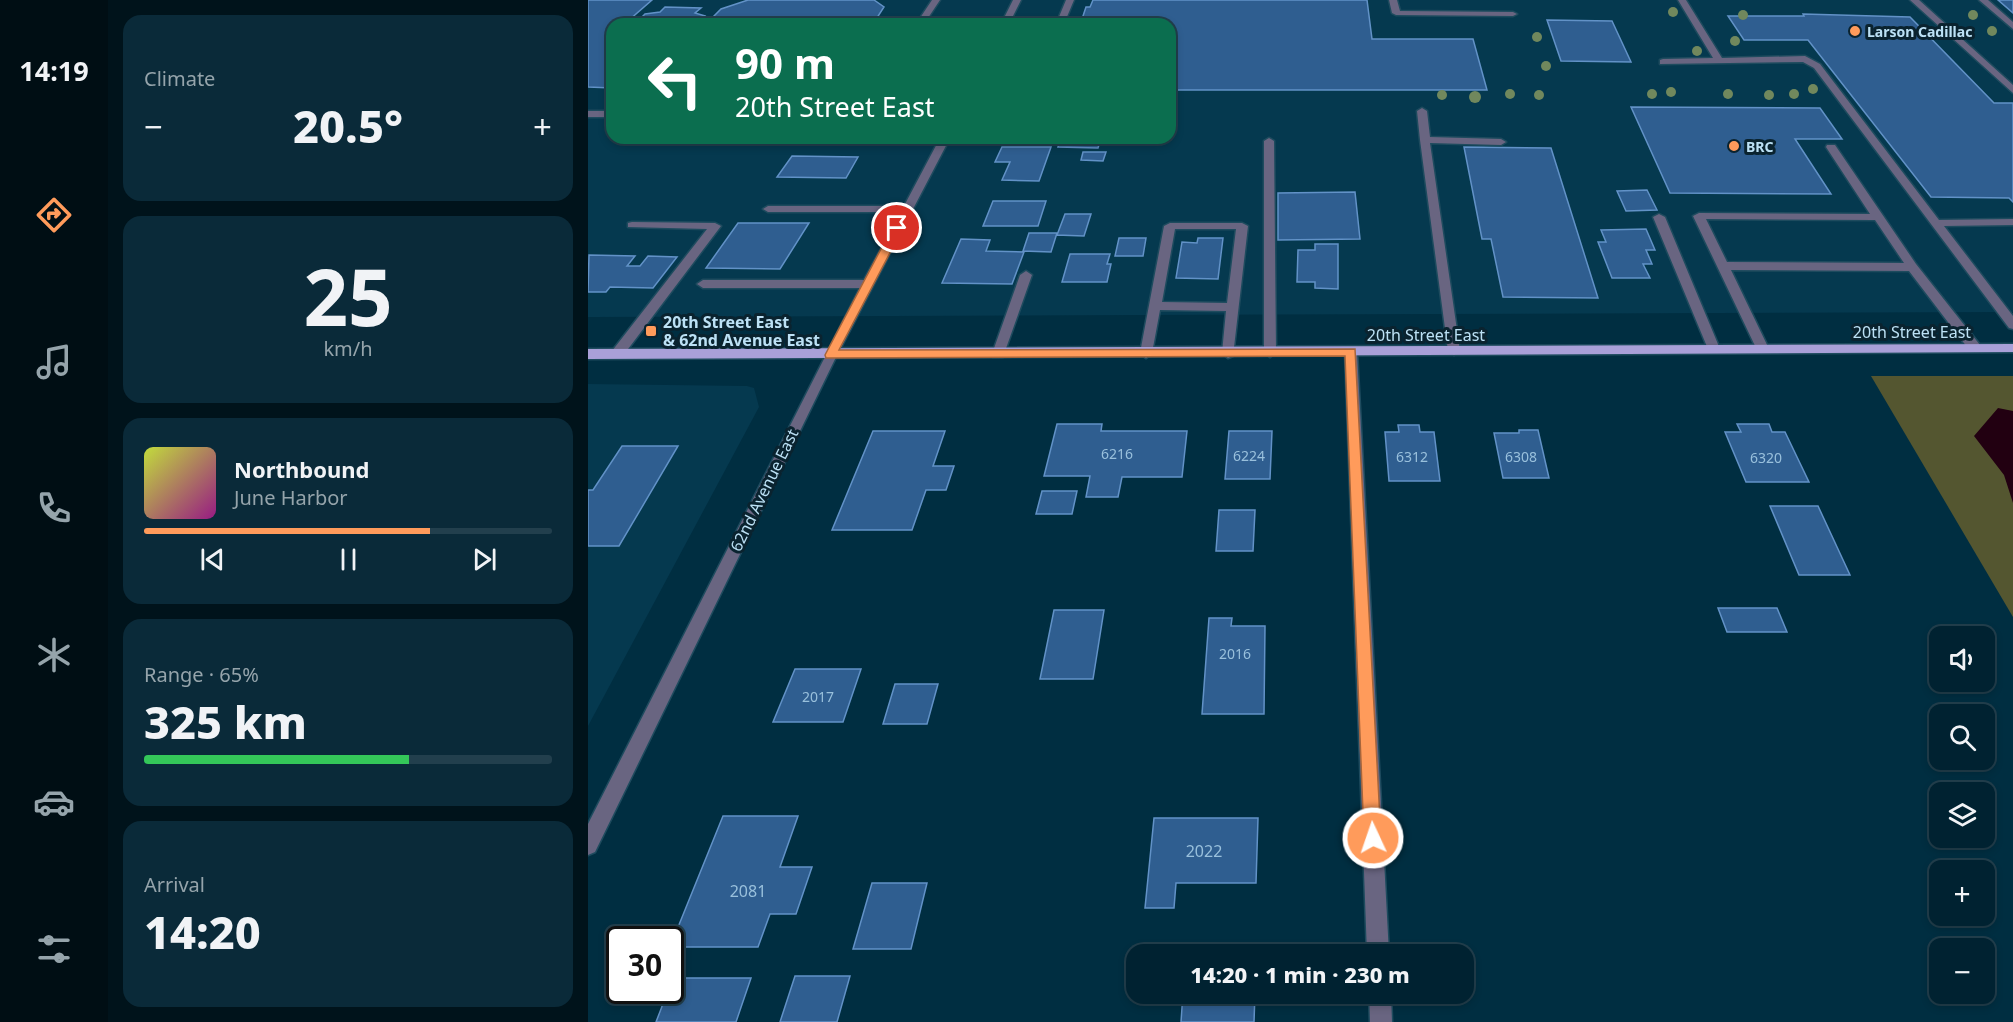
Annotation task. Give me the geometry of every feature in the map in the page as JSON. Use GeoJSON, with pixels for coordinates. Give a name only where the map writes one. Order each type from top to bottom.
{"type":"FeatureCollection","features":[{"type":"Feature","properties":{"kind":"main road","name":"20th Street East"},"geometry":{"type":"LineString","coordinates":[[588,354],[831,355],[2013,348]]}},
{"type":"Feature","properties":{"kind":"street"},"geometry":{"type":"LineString","coordinates":[[924,18],[936,0]]}},
{"type":"Feature","properties":{"kind":"street"},"geometry":{"type":"LineString","coordinates":[[1008,18],[1017,0]]}},
{"type":"Feature","properties":{"kind":"street"},"geometry":{"type":"LineString","coordinates":[[1062,18],[1070,0]]}},
{"type":"Feature","properties":{"kind":"street"},"geometry":{"type":"LineString","coordinates":[[1393,0],[1396,13],[1513,14]]}},
{"type":"Feature","properties":{"kind":"street"},"geometry":{"type":"LineString","coordinates":[[1682,0],[1719,61]]}},
{"type":"Feature","properties":{"kind":"street"},"geometry":{"type":"LineString","coordinates":[[1914,0],[2013,90]]}},
{"type":"Feature","properties":{"kind":"street"},"geometry":{"type":"LineString","coordinates":[[1983,0],[2013,26]]}},
{"type":"Feature","properties":{"kind":"street"},"geometry":{"type":"LineString","coordinates":[[1663,62],[1805,59],[1817,66],[2013,325]]}},
{"type":"Feature","properties":{"kind":"street"},"geometry":{"type":"LineString","coordinates":[[1422,111],[1454,351]]}},
{"type":"Feature","properties":{"kind":"street"},"geometry":{"type":"LineString","coordinates":[[588,114],[606,114]]}},
{"type":"Feature","properties":{"kind":"street"},"geometry":{"type":"LineString","coordinates":[[1425,140],[1501,142]]}},
{"type":"Feature","properties":{"kind":"street"},"geometry":{"type":"LineString","coordinates":[[1269,141],[1270,352]]}},
{"type":"Feature","properties":{"kind":"street","name":"62nd Avenue East"},"geometry":{"type":"LineString","coordinates":[[588,845],[831,355],[942,144]]}},
{"type":"Feature","properties":{"kind":"street"},"geometry":{"type":"LineString","coordinates":[[1831,147],[1912,267],[1975,348]]}},
{"type":"Feature","properties":{"kind":"street"},"geometry":{"type":"LineString","coordinates":[[768,209],[908,209]]}},
{"type":"Feature","properties":{"kind":"street"},"geometry":{"type":"LineString","coordinates":[[1763,350],[1725,266],[1699,216],[1878,217]]}},
{"type":"Feature","properties":{"kind":"street"},"geometry":{"type":"LineString","coordinates":[[1659,217],[1714,350]]}},
{"type":"Feature","properties":{"kind":"street"},"geometry":{"type":"LineString","coordinates":[[1936,223],[2013,222]]}},
{"type":"Feature","properties":{"kind":"street"},"geometry":{"type":"LineString","coordinates":[[617,354],[715,226],[632,225]]}},
{"type":"Feature","properties":{"kind":"street"},"geometry":{"type":"LineString","coordinates":[[1146,353],[1170,226],[1242,226],[1228,353]]}},
{"type":"Feature","properties":{"kind":"street"},"geometry":{"type":"LineString","coordinates":[[1725,266],[1912,267]]}},
{"type":"Feature","properties":{"kind":"street"},"geometry":{"type":"LineString","coordinates":[[998,354],[1026,275]]}},
{"type":"Feature","properties":{"kind":"street"},"geometry":{"type":"LineString","coordinates":[[704,284],[868,284]]}},
{"type":"Feature","properties":{"kind":"street"},"geometry":{"type":"LineString","coordinates":[[1155,306],[1232,307]]}},
{"type":"Feature","properties":{"kind":"street"},"geometry":{"type":"LineString","coordinates":[[1351,352],[1378,944]]}},
{"type":"Feature","properties":{"kind":"street"},"geometry":{"type":"LineString","coordinates":[[1380,1004],[1381,1022]]}},
{"type":"Feature","properties":{"kind":"shaded area"},"geometry":{"type":"Polygon","coordinates":[[[588,0],[2013,0],[2013,312],[588,317],[588,0]]]}},
{"type":"Feature","properties":{"kind":"shaded area"},"geometry":{"type":"Polygon","coordinates":[[[588,384],[747,386],[754,388],[759,407],[588,726],[588,384]]]}},
{"type":"Feature","properties":{"kind":"shaded area"},"geometry":{"type":"Polygon","coordinates":[[[1998,408],[2013,411],[2013,503],[2004,475],[1974,436],[1998,408]]]}},
{"type":"Feature","properties":{"kind":"green space"},"geometry":{"type":"Polygon","coordinates":[[[1871,376],[2013,376],[2013,617],[1871,376]]]}},
{"type":"Feature","properties":{"kind":"building"},"geometry":{"type":"Polygon","coordinates":[[[588,0],[652,0],[631,18],[606,18],[606,88],[588,87],[588,0]]]}},
{"type":"Feature","properties":{"kind":"building"},"geometry":{"type":"Polygon","coordinates":[[[748,0],[874,0],[884,7],[877,18],[712,18],[721,9],[748,0]]]}},
{"type":"Feature","properties":{"kind":"building"},"geometry":{"type":"Polygon","coordinates":[[[1093,0],[1367,0],[1372,39],[1473,39],[1487,90],[1176,90],[1176,18],[1082,18],[1086,7],[1090,7],[1093,0]]]}},
{"type":"Feature","properties":{"kind":"building"},"geometry":{"type":"Polygon","coordinates":[[[1998,0],[2013,0],[2013,13],[1998,0]]]}},
{"type":"Feature","properties":{"kind":"building"},"geometry":{"type":"Polygon","coordinates":[[[665,7],[701,8],[695,13],[705,16],[703,18],[641,18],[645,14],[660,12],[665,7]]]}},
{"type":"Feature","properties":{"kind":"building"},"geometry":{"type":"Polygon","coordinates":[[[1803,14],[1910,17],[1994,103],[2013,103],[2013,202],[2009,198],[1931,197],[1808,40],[1744,40],[1728,16],[1804,16],[1803,14]]]}},
{"type":"Feature","properties":{"kind":"building"},"geometry":{"type":"Polygon","coordinates":[[[1547,20],[1612,21],[1631,62],[1561,61],[1547,20]]]}},
{"type":"Feature","properties":{"kind":"building"},"geometry":{"type":"Polygon","coordinates":[[[1631,107],[1820,108],[1842,139],[1795,139],[1831,194],[1670,193],[1631,107]]]}},
{"type":"Feature","properties":{"kind":"building"},"geometry":{"type":"Polygon","coordinates":[[[1059,144],[1099,144],[1098,148],[1058,147],[1059,144]]]}},
{"type":"Feature","properties":{"kind":"building"},"geometry":{"type":"Polygon","coordinates":[[[1002,147],[1051,147],[1039,181],[1002,180],[1010,162],[995,162],[1002,147]]]}},
{"type":"Feature","properties":{"kind":"building"},"geometry":{"type":"Polygon","coordinates":[[[1464,147],[1551,148],[1598,298],[1503,297],[1491,239],[1482,239],[1464,147]]]}},
{"type":"Feature","properties":{"kind":"building"},"geometry":{"type":"Polygon","coordinates":[[[1083,152],[1106,152],[1103,161],[1081,160],[1083,152]]]}},
{"type":"Feature","properties":{"kind":"building"},"geometry":{"type":"Polygon","coordinates":[[[792,156],[858,157],[846,178],[777,177],[792,156]]]}},
{"type":"Feature","properties":{"kind":"building"},"geometry":{"type":"Polygon","coordinates":[[[1647,190],[1657,210],[1626,211],[1617,191],[1647,190]]]}},
{"type":"Feature","properties":{"kind":"building"},"geometry":{"type":"Polygon","coordinates":[[[1355,192],[1360,239],[1278,240],[1278,193],[1355,192]]]}},
{"type":"Feature","properties":{"kind":"building"},"geometry":{"type":"Polygon","coordinates":[[[993,201],[1046,201],[1038,226],[983,226],[993,201]]]}},
{"type":"Feature","properties":{"kind":"building"},"geometry":{"type":"Polygon","coordinates":[[[1065,214],[1091,214],[1084,236],[1057,235],[1065,214]]]}},
{"type":"Feature","properties":{"kind":"building"},"geometry":{"type":"Polygon","coordinates":[[[738,223],[809,223],[780,269],[706,268],[738,223]]]}},
{"type":"Feature","properties":{"kind":"building"},"geometry":{"type":"Polygon","coordinates":[[[1646,229],[1655,250],[1646,250],[1652,264],[1643,264],[1650,278],[1612,278],[1598,242],[1606,242],[1601,230],[1646,229]]]}},
{"type":"Feature","properties":{"kind":"building"},"geometry":{"type":"Polygon","coordinates":[[[1029,233],[1057,233],[1051,252],[1023,251],[1029,233]]]}},
{"type":"Feature","properties":{"kind":"building"},"geometry":{"type":"Polygon","coordinates":[[[1119,238],[1146,238],[1143,256],[1115,256],[1119,238]]]}},
{"type":"Feature","properties":{"kind":"building"},"geometry":{"type":"Polygon","coordinates":[[[1198,238],[1223,238],[1218,279],[1176,278],[1182,242],[1197,243],[1198,238]]]}},
{"type":"Feature","properties":{"kind":"building"},"geometry":{"type":"Polygon","coordinates":[[[961,239],[990,240],[986,251],[1024,252],[1012,284],[942,283],[961,239]]]}},
{"type":"Feature","properties":{"kind":"building"},"geometry":{"type":"Polygon","coordinates":[[[1315,244],[1338,244],[1338,289],[1315,288],[1315,282],[1297,282],[1298,250],[1315,250],[1315,244]]]}},
{"type":"Feature","properties":{"kind":"building"},"geometry":{"type":"Polygon","coordinates":[[[1070,254],[1110,254],[1107,264],[1111,264],[1107,282],[1062,282],[1070,254]]]}},
{"type":"Feature","properties":{"kind":"building"},"geometry":{"type":"Polygon","coordinates":[[[589,255],[635,256],[627,266],[640,266],[648,256],[677,257],[653,288],[610,287],[606,292],[588,292],[589,255]]]}},
{"type":"Feature","properties":{"kind":"building"},"geometry":{"type":"Polygon","coordinates":[[[1057,424],[1102,424],[1101,431],[1187,431],[1182,477],[1122,477],[1118,497],[1086,497],[1090,476],[1044,476],[1057,424]]]}},
{"type":"Feature","properties":{"kind":"building"},"geometry":{"type":"Polygon","coordinates":[[[1737,424],[1769,424],[1772,432],[1785,432],[1809,482],[1746,482],[1725,432],[1741,432],[1737,424]]]}},
{"type":"Feature","properties":{"kind":"building"},"geometry":{"type":"Polygon","coordinates":[[[1398,425],[1419,425],[1420,432],[1434,432],[1440,481],[1389,481],[1385,432],[1399,432],[1398,425]]]}},
{"type":"Feature","properties":{"kind":"building"},"geometry":{"type":"Polygon","coordinates":[[[1519,430],[1538,430],[1549,478],[1503,478],[1494,433],[1519,433],[1519,430]]]}},
{"type":"Feature","properties":{"kind":"building"},"geometry":{"type":"Polygon","coordinates":[[[873,431],[945,431],[933,466],[954,466],[946,490],[926,490],[912,530],[832,530],[873,431]]]}},
{"type":"Feature","properties":{"kind":"building"},"geometry":{"type":"Polygon","coordinates":[[[1229,431],[1272,431],[1270,479],[1225,479],[1229,431]]]}},
{"type":"Feature","properties":{"kind":"building"},"geometry":{"type":"Polygon","coordinates":[[[622,446],[678,446],[619,546],[588,546],[588,490],[593,490],[622,446]]]}},
{"type":"Feature","properties":{"kind":"building"},"geometry":{"type":"Polygon","coordinates":[[[1042,491],[1077,491],[1072,514],[1036,514],[1042,491]]]}},
{"type":"Feature","properties":{"kind":"building"},"geometry":{"type":"Polygon","coordinates":[[[1770,506],[1818,506],[1850,575],[1799,575],[1770,506]]]}},
{"type":"Feature","properties":{"kind":"building"},"geometry":{"type":"Polygon","coordinates":[[[1219,510],[1255,510],[1253,551],[1216,551],[1219,510]]]}},
{"type":"Feature","properties":{"kind":"building"},"geometry":{"type":"Polygon","coordinates":[[[1718,608],[1777,608],[1787,632],[1727,632],[1718,608]]]}},
{"type":"Feature","properties":{"kind":"building"},"geometry":{"type":"Polygon","coordinates":[[[1054,610],[1104,610],[1093,679],[1040,679],[1054,610]]]}},
{"type":"Feature","properties":{"kind":"building"},"geometry":{"type":"Polygon","coordinates":[[[1209,618],[1232,618],[1231,626],[1265,626],[1264,714],[1202,714],[1209,618]]]}},
{"type":"Feature","properties":{"kind":"building"},"geometry":{"type":"Polygon","coordinates":[[[795,669],[861,669],[843,722],[773,722],[795,669]]]}},
{"type":"Feature","properties":{"kind":"building"},"geometry":{"type":"Polygon","coordinates":[[[895,684],[938,684],[927,724],[883,724],[895,684]]]}},
{"type":"Feature","properties":{"kind":"building"},"geometry":{"type":"Polygon","coordinates":[[[723,816],[798,816],[780,867],[812,867],[796,914],[770,914],[758,947],[684,947],[684,926],[678,926],[723,816]]]}},
{"type":"Feature","properties":{"kind":"building"},"geometry":{"type":"Polygon","coordinates":[[[1154,818],[1258,818],[1256,883],[1176,883],[1174,908],[1145,908],[1154,818]]]}},
{"type":"Feature","properties":{"kind":"building"},"geometry":{"type":"Polygon","coordinates":[[[872,883],[927,883],[911,949],[853,949],[872,883]]]}},
{"type":"Feature","properties":{"kind":"building"},"geometry":{"type":"Polygon","coordinates":[[[795,976],[850,976],[837,1022],[780,1022],[795,976]]]}},
{"type":"Feature","properties":{"kind":"building"},"geometry":{"type":"Polygon","coordinates":[[[684,978],[751,978],[736,1022],[656,1022],[663,1004],[684,1004],[684,978]]]}},
{"type":"Feature","properties":{"kind":"building"},"geometry":{"type":"Polygon","coordinates":[[[1182,1004],[1255,1004],[1254,1022],[1181,1022],[1182,1004]]]}},
{"type":"Feature","properties":{"kind":"place","name":"Larson Cadillac"},"geometry":{"type":"Point","coordinates":[1855,31]}},
{"type":"Feature","properties":{"kind":"place","name":"BRC"},"geometry":{"type":"Point","coordinates":[1734,146]}},
{"type":"Feature","properties":{"kind":"place","name":"20th Street East & 62nd Avenue East"},"geometry":{"type":"Point","coordinates":[651,331]}},
{"type":"Feature","properties":{"kind":"route"},"geometry":{"type":"LineString","coordinates":[[897,228],[831,355],[1351,352],[1373,838]]}}]}
